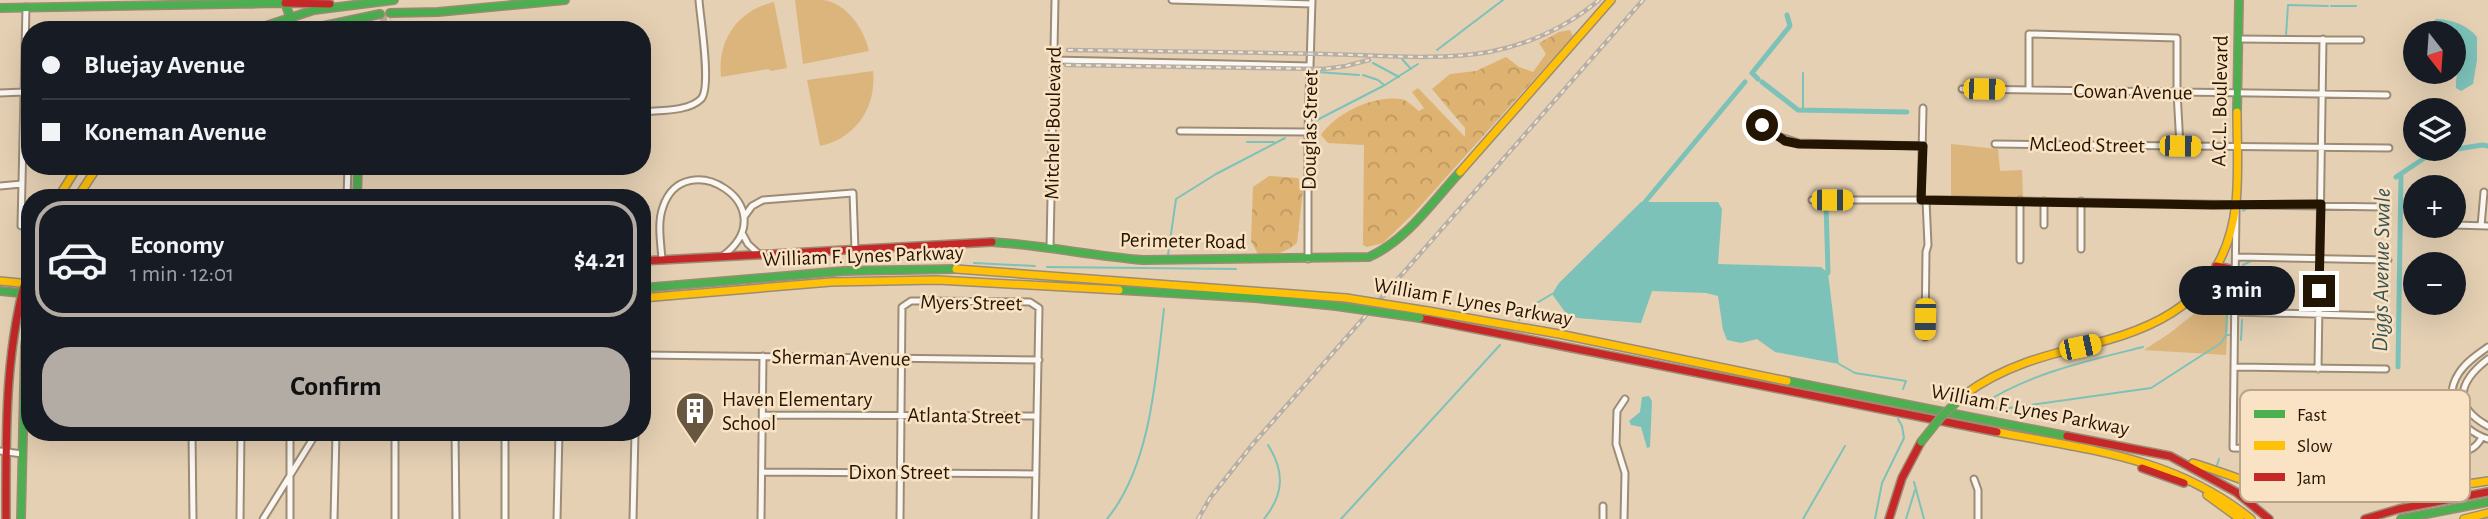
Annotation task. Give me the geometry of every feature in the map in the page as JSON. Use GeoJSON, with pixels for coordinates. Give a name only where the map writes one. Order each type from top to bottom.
{"type":"FeatureCollection","features":[{"type":"Feature","properties":{"kind":"main road"},"geometry":{"type":"LineString","coordinates":[[278,21],[337,6],[394,0]]}},
{"type":"Feature","properties":{"kind":"main road"},"geometry":{"type":"LineString","coordinates":[[391,16],[487,4],[565,0]]}},
{"type":"Feature","properties":{"kind":"main road","name":"Perimeter Road"},"geometry":{"type":"LineString","coordinates":[[651,261],[993,242],[1143,260],[1369,257],[1388,248],[1473,158],[1611,0]]}},
{"type":"Feature","properties":{"kind":"main road","name":"A.C.L. Boulevard"},"geometry":{"type":"LineString","coordinates":[[2200,290],[2214,269],[2230,232],[2236,203],[2239,0]]}},
{"type":"Feature","properties":{"kind":"main road"},"geometry":{"type":"LineString","coordinates":[[0,8],[313,2],[337,6]]}},
{"type":"Feature","properties":{"kind":"main road"},"geometry":{"type":"LineString","coordinates":[[285,3],[293,21]]}},
{"type":"Feature","properties":{"kind":"main road"},"geometry":{"type":"LineString","coordinates":[[352,4],[352,20]]}},
{"type":"Feature","properties":{"kind":"main road"},"geometry":{"type":"LineString","coordinates":[[347,21],[380,17]]}},
{"type":"Feature","properties":{"kind":"main road","name":"William F. Lynes Parkway"},"geometry":{"type":"LineString","coordinates":[[651,287],[844,271],[958,269],[1346,298],[1559,334],[2170,456],[2240,495]]}},
{"type":"Feature","properties":{"kind":"main road"},"geometry":{"type":"LineString","coordinates":[[2214,269],[2230,269],[2236,279]]}},
{"type":"Feature","properties":{"kind":"main road","name":"William F. Lynes Parkway"},"geometry":{"type":"LineString","coordinates":[[651,297],[831,282],[937,280],[1184,293],[1336,306],[1420,318],[2134,459],[2168,469],[2217,494],[2251,519]]}},
{"type":"Feature","properties":{"kind":"main road"},"geometry":{"type":"LineString","coordinates":[[0,281],[21,283]]}},
{"type":"Feature","properties":{"kind":"main road"},"geometry":{"type":"LineString","coordinates":[[1889,519],[1902,478],[1921,442],[1941,417],[1985,380],[2014,365],[2043,355],[2122,338],[2146,329],[2182,307],[2200,290],[2214,283],[2224,285]]}},
{"type":"Feature","properties":{"kind":"main road"},"geometry":{"type":"LineString","coordinates":[[0,291],[20,293],[10,345],[4,451],[6,519]]}},
{"type":"Feature","properties":{"kind":"main road"},"geometry":{"type":"LineString","coordinates":[[21,519],[23,441]]}},
{"type":"Feature","properties":{"kind":"main road"},"geometry":{"type":"LineString","coordinates":[[2044,441],[2178,480],[2210,497],[2240,519]]}},
{"type":"Feature","properties":{"kind":"main road"},"geometry":{"type":"LineString","coordinates":[[2170,456],[2240,478]]}},
{"type":"Feature","properties":{"kind":"main road"},"geometry":{"type":"LineString","coordinates":[[2470,483],[2488,481]]}},
{"type":"Feature","properties":{"kind":"main road"},"geometry":{"type":"LineString","coordinates":[[2470,495],[2488,492]]}},
{"type":"Feature","properties":{"kind":"main road","name":"William F. Lynes Parkway"},"geometry":{"type":"LineString","coordinates":[[2248,502],[2269,519]]}},
{"type":"Feature","properties":{"kind":"main road"},"geometry":{"type":"LineString","coordinates":[[2365,519],[2436,502]]}},
{"type":"Feature","properties":{"kind":"main road"},"geometry":{"type":"LineString","coordinates":[[2401,519],[2488,502]]}},
{"type":"Feature","properties":{"kind":"main road"},"geometry":{"type":"LineString","coordinates":[[2464,519],[2488,513]]}},
{"type":"Feature","properties":{"kind":"street"},"geometry":{"type":"LineString","coordinates":[[651,111],[691,105],[705,93],[699,0]]}},
{"type":"Feature","properties":{"kind":"street","name":"Mitchell Boulevard"},"geometry":{"type":"LineString","coordinates":[[1050,247],[1055,0]]}},
{"type":"Feature","properties":{"kind":"street"},"geometry":{"type":"LineString","coordinates":[[1171,0],[1312,2]]}},
{"type":"Feature","properties":{"kind":"street","name":"Douglas Street"},"geometry":{"type":"LineString","coordinates":[[1308,259],[1312,2]]}},
{"type":"Feature","properties":{"kind":"street"},"geometry":{"type":"LineString","coordinates":[[26,7],[26,21]]}},
{"type":"Feature","properties":{"kind":"street"},"geometry":{"type":"LineString","coordinates":[[2029,90],[2029,34],[2177,38],[2180,146]]}},
{"type":"Feature","properties":{"kind":"street"},"geometry":{"type":"LineString","coordinates":[[2239,39],[2361,40]]}},
{"type":"Feature","properties":{"kind":"street"},"geometry":{"type":"LineString","coordinates":[[2318,369],[2323,39]]}},
{"type":"Feature","properties":{"kind":"street"},"geometry":{"type":"LineString","coordinates":[[1054,61],[1310,65]]}},
{"type":"Feature","properties":{"kind":"street","name":"Cowan Avenue"},"geometry":{"type":"LineString","coordinates":[[1962,89],[2387,95]]}},
{"type":"Feature","properties":{"kind":"street"},"geometry":{"type":"LineString","coordinates":[[0,93],[21,92]]}},
{"type":"Feature","properties":{"kind":"street"},"geometry":{"type":"LineString","coordinates":[[1923,108],[1924,200],[1928,245],[1925,337]]}},
{"type":"Feature","properties":{"kind":"street"},"geometry":{"type":"LineString","coordinates":[[1750,116],[1774,135],[1799,144],[1923,146]]}},
{"type":"Feature","properties":{"kind":"street"},"geometry":{"type":"LineString","coordinates":[[1180,131],[1308,132]]}},
{"type":"Feature","properties":{"kind":"street","name":"McLeod Street"},"geometry":{"type":"LineString","coordinates":[[1995,144],[2389,148]]}},
{"type":"Feature","properties":{"kind":"street"},"geometry":{"type":"LineString","coordinates":[[22,175],[22,189]]}},
{"type":"Feature","properties":{"kind":"street"},"geometry":{"type":"LineString","coordinates":[[662,260],[660,226],[663,204],[681,185],[704,180],[716,182],[730,191],[744,217]]}},
{"type":"Feature","properties":{"kind":"street"},"geometry":{"type":"LineString","coordinates":[[0,186],[22,184]]}},
{"type":"Feature","properties":{"kind":"street"},"geometry":{"type":"LineString","coordinates":[[2466,225],[2485,226],[2484,192]]}},
{"type":"Feature","properties":{"kind":"street"},"geometry":{"type":"LineString","coordinates":[[721,257],[730,250],[742,233],[744,217],[752,206],[763,200],[852,194],[855,250]]}},
{"type":"Feature","properties":{"kind":"street"},"geometry":{"type":"LineString","coordinates":[[1812,200],[2020,200],[2384,206]]}},
{"type":"Feature","properties":{"kind":"street"},"geometry":{"type":"LineString","coordinates":[[2020,200],[2020,260]]}},
{"type":"Feature","properties":{"kind":"street"},"geometry":{"type":"LineString","coordinates":[[2044,201],[2044,225]]}},
{"type":"Feature","properties":{"kind":"street"},"geometry":{"type":"LineString","coordinates":[[2081,201],[2081,249]]}},
{"type":"Feature","properties":{"kind":"street","name":"A.C.L. Boulevard"},"geometry":{"type":"LineString","coordinates":[[2236,203],[2233,448],[2240,448]]}},
{"type":"Feature","properties":{"kind":"street"},"geometry":{"type":"LineString","coordinates":[[742,233],[748,244],[761,256]]}},
{"type":"Feature","properties":{"kind":"street"},"geometry":{"type":"LineString","coordinates":[[2237,257],[2388,260]]}},
{"type":"Feature","properties":{"kind":"street"},"geometry":{"type":"LineString","coordinates":[[2214,269],[2236,303]]}},
{"type":"Feature","properties":{"kind":"street","name":"Myers Street"},"geometry":{"type":"LineString","coordinates":[[902,359],[902,307],[911,301],[925,301],[1030,302],[1039,308],[1039,360]]}},
{"type":"Feature","properties":{"kind":"street"},"geometry":{"type":"LineString","coordinates":[[2235,312],[2384,316]]}},
{"type":"Feature","properties":{"kind":"street"},"geometry":{"type":"LineString","coordinates":[[2454,390],[2454,384],[2465,366],[2488,347]]}},
{"type":"Feature","properties":{"kind":"street","name":"Sherman Avenue"},"geometry":{"type":"LineString","coordinates":[[651,355],[1039,360]]}},
{"type":"Feature","properties":{"kind":"street"},"geometry":{"type":"LineString","coordinates":[[761,519],[763,356]]}},
{"type":"Feature","properties":{"kind":"street"},"geometry":{"type":"LineString","coordinates":[[900,519],[902,359]]}},
{"type":"Feature","properties":{"kind":"street"},"geometry":{"type":"LineString","coordinates":[[2464,390],[2467,378],[2488,359]]}},
{"type":"Feature","properties":{"kind":"street"},"geometry":{"type":"LineString","coordinates":[[1035,519],[1039,360]]}},
{"type":"Feature","properties":{"kind":"street"},"geometry":{"type":"LineString","coordinates":[[2235,368],[2386,369]]}},
{"type":"Feature","properties":{"kind":"street"},"geometry":{"type":"LineString","coordinates":[[1624,519],[1625,472],[1615,444],[1617,411],[1625,399]]}},
{"type":"Feature","properties":{"kind":"street"},"geometry":{"type":"LineString","coordinates":[[2470,412],[2488,426]]}},
{"type":"Feature","properties":{"kind":"street","name":"Atlanta Street"},"geometry":{"type":"LineString","coordinates":[[764,415],[1037,416]]}},
{"type":"Feature","properties":{"kind":"street"},"geometry":{"type":"LineString","coordinates":[[2470,428],[2485,438]]}},
{"type":"Feature","properties":{"kind":"street","name":"A.C.L. Boulevard"},"geometry":{"type":"LineString","coordinates":[[2470,450],[2485,438]]}},
{"type":"Feature","properties":{"kind":"street"},"geometry":{"type":"LineString","coordinates":[[192,441],[193,519]]}},
{"type":"Feature","properties":{"kind":"street"},"geometry":{"type":"LineString","coordinates":[[240,519],[241,441]]}},
{"type":"Feature","properties":{"kind":"street"},"geometry":{"type":"LineString","coordinates":[[290,441],[290,519]]}},
{"type":"Feature","properties":{"kind":"street"},"geometry":{"type":"LineString","coordinates":[[263,519],[311,441]]}},
{"type":"Feature","properties":{"kind":"street"},"geometry":{"type":"LineString","coordinates":[[334,519],[336,441]]}},
{"type":"Feature","properties":{"kind":"street"},"geometry":{"type":"LineString","coordinates":[[394,519],[395,441]]}},
{"type":"Feature","properties":{"kind":"street"},"geometry":{"type":"LineString","coordinates":[[455,441],[456,519]]}},
{"type":"Feature","properties":{"kind":"street"},"geometry":{"type":"LineString","coordinates":[[505,441],[505,519]]}},
{"type":"Feature","properties":{"kind":"street"},"geometry":{"type":"LineString","coordinates":[[557,519],[559,441]]}},
{"type":"Feature","properties":{"kind":"street"},"geometry":{"type":"LineString","coordinates":[[633,519],[635,441]]}},
{"type":"Feature","properties":{"kind":"street"},"geometry":{"type":"LineString","coordinates":[[4,451],[22,454]]}},
{"type":"Feature","properties":{"kind":"street","name":"Dixon Street"},"geometry":{"type":"LineString","coordinates":[[762,472],[1036,474]]}},
{"type":"Feature","properties":{"kind":"street"},"geometry":{"type":"LineString","coordinates":[[1974,480],[1978,490],[1978,519]]}},
{"type":"Feature","properties":{"kind":"street"},"geometry":{"type":"LineString","coordinates":[[1603,506],[1603,519]]}},
{"type":"Feature","properties":{"kind":"shaded area"},"geometry":{"type":"Polygon","coordinates":[[[795,0],[823,0],[840,6],[859,26],[869,51],[803,64],[795,0]]]}},
{"type":"Feature","properties":{"kind":"shaded area"},"geometry":{"type":"Polygon","coordinates":[[[774,2],[787,68],[721,77],[723,51],[732,29],[750,12],[774,2]]]}},
{"type":"Feature","properties":{"kind":"shaded area"},"geometry":{"type":"Polygon","coordinates":[[[873,71],[871,96],[862,119],[844,136],[820,146],[807,80],[873,71]]]}},
{"type":"Feature","properties":{"kind":"shaded area"},"geometry":{"type":"Polygon","coordinates":[[[1951,144],[1998,149],[2000,171],[2022,170],[2023,197],[1951,196],[1951,144]]]}},
{"type":"Feature","properties":{"kind":"shaded area"},"geometry":{"type":"Polygon","coordinates":[[[2220,293],[2229,301],[2226,355],[2144,350],[2170,333],[2220,293]]]}},
{"type":"Feature","properties":{"kind":"green space"},"geometry":{"type":"Polygon","coordinates":[[[1570,30],[1573,36],[1414,213],[1383,243],[1367,247],[1363,245],[1364,145],[1328,143],[1321,135],[1328,127],[1356,107],[1390,98],[1408,102],[1419,111],[1424,108],[1412,92],[1418,88],[1465,137],[1465,128],[1432,89],[1450,74],[1476,71],[1506,57],[1519,67],[1533,72],[1546,54],[1539,43],[1559,32],[1570,30]]]}},
{"type":"Feature","properties":{"kind":"green space"},"geometry":{"type":"Polygon","coordinates":[[[1269,176],[1298,178],[1303,190],[1297,243],[1279,253],[1269,255],[1258,254],[1251,241],[1253,187],[1269,176]]]}},
{"type":"Feature","properties":{"kind":"water"},"geometry":{"type":"Polygon","coordinates":[[[2466,28],[2477,37],[2477,60],[2473,84],[2461,91],[2456,88],[2456,84],[2466,84],[2466,28]]]}},
{"type":"Feature","properties":{"kind":"water"},"geometry":{"type":"Polygon","coordinates":[[[1641,202],[1718,202],[1722,209],[1718,264],[1821,267],[1828,273],[1839,364],[1775,352],[1757,339],[1741,343],[1727,340],[1718,296],[1706,293],[1652,291],[1641,323],[1577,318],[1565,312],[1552,294],[1559,283],[1641,202]]]}},
{"type":"Feature","properties":{"kind":"water"},"geometry":{"type":"Polygon","coordinates":[[[1649,396],[1652,401],[1650,447],[1647,448],[1641,427],[1631,425],[1629,421],[1640,412],[1642,397],[1649,396]]]}},
{"type":"Feature","properties":{"kind":"waterway"},"geometry":{"type":"LineString","coordinates":[[1437,50],[1503,0]]}},
{"type":"Feature","properties":{"kind":"waterway"},"geometry":{"type":"LineString","coordinates":[[2286,35],[2288,5],[2328,6]]}},
{"type":"Feature","properties":{"kind":"waterway"},"geometry":{"type":"LineString","coordinates":[[2331,6],[2356,6]]}},
{"type":"Feature","properties":{"kind":"waterway"},"geometry":{"type":"LineString","coordinates":[[1758,79],[1752,73],[1790,26],[1787,15]]}},
{"type":"Feature","properties":{"kind":"waterway"},"geometry":{"type":"LineString","coordinates":[[1402,59],[1411,69]]}},
{"type":"Feature","properties":{"kind":"waterway"},"geometry":{"type":"LineString","coordinates":[[1373,63],[1399,77]]}},
{"type":"Feature","properties":{"kind":"waterway"},"geometry":{"type":"LineString","coordinates":[[1315,121],[1385,85],[1418,64]]}},
{"type":"Feature","properties":{"kind":"waterway"},"geometry":{"type":"LineString","coordinates":[[1317,72],[1359,75]]}},
{"type":"Feature","properties":{"kind":"waterway"},"geometry":{"type":"LineString","coordinates":[[1803,73],[1803,110]]}},
{"type":"Feature","properties":{"kind":"waterway"},"geometry":{"type":"LineString","coordinates":[[1363,75],[1384,85]]}},
{"type":"Feature","properties":{"kind":"waterway"},"geometry":{"type":"LineString","coordinates":[[1645,202],[1745,82]]}},
{"type":"Feature","properties":{"kind":"waterway"},"geometry":{"type":"LineString","coordinates":[[1762,82],[1798,110],[1907,112]]}},
{"type":"Feature","properties":{"kind":"waterway"},"geometry":{"type":"LineString","coordinates":[[1168,255],[1176,199],[1216,174],[1285,138]]}},
{"type":"Feature","properties":{"kind":"waterway"},"geometry":{"type":"LineString","coordinates":[[1247,142],[1274,142]]}},
{"type":"Feature","properties":{"kind":"waterway"},"geometry":{"type":"LineString","coordinates":[[2396,177],[2432,153],[2488,146]]}},
{"type":"Feature","properties":{"kind":"waterway","name":"Diggs Avenue Swale"},"geometry":{"type":"LineString","coordinates":[[2398,367],[2401,174]]}},
{"type":"Feature","properties":{"kind":"waterway"},"geometry":{"type":"LineString","coordinates":[[1826,204],[1828,273]]}},
{"type":"Feature","properties":{"kind":"waterway"},"geometry":{"type":"LineString","coordinates":[[2243,211],[2250,206]]}},
{"type":"Feature","properties":{"kind":"waterway"},"geometry":{"type":"LineString","coordinates":[[2243,265],[2251,261]]}},
{"type":"Feature","properties":{"kind":"waterway"},"geometry":{"type":"LineString","coordinates":[[974,263],[1035,266]]}},
{"type":"Feature","properties":{"kind":"waterway"},"geometry":{"type":"LineString","coordinates":[[2242,305],[2243,265]]}},
{"type":"Feature","properties":{"kind":"waterway"},"geometry":{"type":"LineString","coordinates":[[1047,267],[1236,269]]}},
{"type":"Feature","properties":{"kind":"waterway"},"geometry":{"type":"LineString","coordinates":[[2218,292],[2226,299],[2227,308]]}},
{"type":"Feature","properties":{"kind":"waterway"},"geometry":{"type":"LineString","coordinates":[[1519,320],[1535,304],[1552,294]]}},
{"type":"Feature","properties":{"kind":"waterway"},"geometry":{"type":"LineString","coordinates":[[1107,519],[1122,497],[1142,446],[1154,391],[1164,309]]}},
{"type":"Feature","properties":{"kind":"waterway"},"geometry":{"type":"LineString","coordinates":[[2226,333],[2227,313]]}},
{"type":"Feature","properties":{"kind":"waterway"},"geometry":{"type":"LineString","coordinates":[[2241,340],[2242,320]]}},
{"type":"Feature","properties":{"kind":"waterway"},"geometry":{"type":"LineString","coordinates":[[1980,406],[2002,409],[2151,388],[2221,343],[2226,335],[2229,335]]}},
{"type":"Feature","properties":{"kind":"waterway"},"geometry":{"type":"LineString","coordinates":[[1341,519],[1500,345]]}},
{"type":"Feature","properties":{"kind":"waterway"},"geometry":{"type":"LineString","coordinates":[[1981,405],[2039,376],[2143,347]]}},
{"type":"Feature","properties":{"kind":"waterway"},"geometry":{"type":"LineString","coordinates":[[1839,364],[1855,373],[1906,381],[1903,389]]}},
{"type":"Feature","properties":{"kind":"waterway"},"geometry":{"type":"LineString","coordinates":[[1875,519],[1882,483],[1904,438],[1898,419]]}},
{"type":"Feature","properties":{"kind":"waterway"},"geometry":{"type":"LineString","coordinates":[[1264,519],[1271,510],[1280,483],[1277,464],[1268,445]]}},
{"type":"Feature","properties":{"kind":"waterway"},"geometry":{"type":"LineString","coordinates":[[1803,519],[1845,446]]}},
{"type":"Feature","properties":{"kind":"waterway"},"geometry":{"type":"LineString","coordinates":[[2217,465],[2219,459]]}},
{"type":"Feature","properties":{"kind":"waterway"},"geometry":{"type":"LineString","coordinates":[[1914,482],[1924,519]]}},
{"type":"Feature","properties":{"kind":"waterway"},"geometry":{"type":"LineString","coordinates":[[1906,519],[1915,490]]}},
{"type":"Feature","properties":{"kind":"tunnel"},"geometry":{"type":"LineString","coordinates":[[380,19],[391,18]]}},
{"type":"Feature","properties":{"kind":"railway"},"geometry":{"type":"LineString","coordinates":[[1068,50],[1407,57],[1470,55],[1504,49],[1534,39],[1561,26],[1599,0]]}},
{"type":"Feature","properties":{"kind":"railway"},"geometry":{"type":"LineString","coordinates":[[1198,519],[1210,498],[1252,445],[1643,0]]}},
{"type":"Feature","properties":{"kind":"railway"},"geometry":{"type":"LineString","coordinates":[[1066,65],[1324,69],[1369,60]]}},
{"type":"Feature","properties":{"kind":"traffic: fast"},"geometry":{"type":"LineString","coordinates":[[280,21],[314,10],[394,0]]}},
{"type":"Feature","properties":{"kind":"traffic: fast"},"geometry":{"type":"LineString","coordinates":[[390,13],[438,12],[565,0]]}},
{"type":"Feature","properties":{"kind":"traffic: fast"},"geometry":{"type":"LineString","coordinates":[[2237,112],[2239,0]]}},
{"type":"Feature","properties":{"kind":"traffic: fast"},"geometry":{"type":"LineString","coordinates":[[0,8],[285,3],[292,21]]}},
{"type":"Feature","properties":{"kind":"traffic: fast"},"geometry":{"type":"LineString","coordinates":[[347,21],[380,14]]}},
{"type":"Feature","properties":{"kind":"traffic: fast"},"geometry":{"type":"LineString","coordinates":[[992,242],[1143,260],[1369,257],[1383,250],[1407,231],[1460,172]]}},
{"type":"Feature","properties":{"kind":"traffic: fast"},"geometry":{"type":"LineString","coordinates":[[357,189],[358,175]]}},
{"type":"Feature","properties":{"kind":"traffic: fast"},"geometry":{"type":"LineString","coordinates":[[651,287],[844,271],[956,269]]}},
{"type":"Feature","properties":{"kind":"traffic: fast"},"geometry":{"type":"LineString","coordinates":[[1119,290],[1336,306]]}},
{"type":"Feature","properties":{"kind":"traffic: fast"},"geometry":{"type":"LineString","coordinates":[[0,291],[21,293]]}},
{"type":"Feature","properties":{"kind":"traffic: fast"},"geometry":{"type":"LineString","coordinates":[[1336,306],[1420,318]]}},
{"type":"Feature","properties":{"kind":"traffic: fast"},"geometry":{"type":"LineString","coordinates":[[1787,381],[2067,436]]}},
{"type":"Feature","properties":{"kind":"traffic: fast"},"geometry":{"type":"LineString","coordinates":[[1921,442],[1941,417],[1964,395]]}},
{"type":"Feature","properties":{"kind":"traffic: fast"},"geometry":{"type":"LineString","coordinates":[[21,519],[23,441]]}},
{"type":"Feature","properties":{"kind":"traffic: fast"},"geometry":{"type":"LineString","coordinates":[[2401,519],[2488,502]]}},
{"type":"Feature","properties":{"kind":"traffic: slow"},"geometry":{"type":"LineString","coordinates":[[1460,172],[1611,0]]}},
{"type":"Feature","properties":{"kind":"traffic: slow"},"geometry":{"type":"LineString","coordinates":[[1964,395],[1994,376],[2025,363],[2146,326],[2170,314],[2190,299],[2207,281],[2230,234],[2237,192],[2237,112]]}},
{"type":"Feature","properties":{"kind":"traffic: slow"},"geometry":{"type":"LineString","coordinates":[[64,189],[72,175]]}},
{"type":"Feature","properties":{"kind":"traffic: slow"},"geometry":{"type":"LineString","coordinates":[[83,189],[92,175]]}},
{"type":"Feature","properties":{"kind":"traffic: slow"},"geometry":{"type":"LineString","coordinates":[[956,269],[1346,298]]}},
{"type":"Feature","properties":{"kind":"traffic: slow"},"geometry":{"type":"LineString","coordinates":[[651,297],[831,282],[937,280],[1119,290]]}},
{"type":"Feature","properties":{"kind":"traffic: slow"},"geometry":{"type":"LineString","coordinates":[[0,281],[21,283]]}},
{"type":"Feature","properties":{"kind":"traffic: slow"},"geometry":{"type":"LineString","coordinates":[[2203,288],[2214,283],[2224,285]]}},
{"type":"Feature","properties":{"kind":"traffic: slow"},"geometry":{"type":"LineString","coordinates":[[1346,298],[1428,311]]}},
{"type":"Feature","properties":{"kind":"traffic: slow"},"geometry":{"type":"LineString","coordinates":[[1428,311],[1559,334],[1787,381]]}},
{"type":"Feature","properties":{"kind":"traffic: slow"},"geometry":{"type":"LineString","coordinates":[[1997,432],[2098,451],[2161,469],[2222,498],[2251,519]]}},
{"type":"Feature","properties":{"kind":"traffic: slow"},"geometry":{"type":"LineString","coordinates":[[2193,463],[2240,478]]}},
{"type":"Feature","properties":{"kind":"traffic: slow"},"geometry":{"type":"LineString","coordinates":[[2470,483],[2488,481]]}},
{"type":"Feature","properties":{"kind":"traffic: slow"},"geometry":{"type":"LineString","coordinates":[[2207,495],[2240,519]]}},
{"type":"Feature","properties":{"kind":"traffic: slow"},"geometry":{"type":"LineString","coordinates":[[2464,519],[2488,513]]}},
{"type":"Feature","properties":{"kind":"traffic: jam"},"geometry":{"type":"LineString","coordinates":[[285,3],[330,4]]}},
{"type":"Feature","properties":{"kind":"traffic: jam"},"geometry":{"type":"LineString","coordinates":[[651,261],[992,242]]}},
{"type":"Feature","properties":{"kind":"traffic: jam"},"geometry":{"type":"LineString","coordinates":[[2216,266],[2230,269],[2236,279]]}},
{"type":"Feature","properties":{"kind":"traffic: jam"},"geometry":{"type":"LineString","coordinates":[[6,519],[8,390],[15,327],[21,300]]}},
{"type":"Feature","properties":{"kind":"traffic: jam"},"geometry":{"type":"LineString","coordinates":[[1420,318],[1997,432]]}},
{"type":"Feature","properties":{"kind":"traffic: jam"},"geometry":{"type":"LineString","coordinates":[[2067,436],[2170,456],[2240,495]]}},
{"type":"Feature","properties":{"kind":"traffic: jam"},"geometry":{"type":"LineString","coordinates":[[1889,519],[1902,478],[1921,442]]}},
{"type":"Feature","properties":{"kind":"traffic: jam"},"geometry":{"type":"LineString","coordinates":[[2142,468],[2184,483]]}},
{"type":"Feature","properties":{"kind":"traffic: jam"},"geometry":{"type":"LineString","coordinates":[[2470,495],[2488,492]]}},
{"type":"Feature","properties":{"kind":"traffic: jam"},"geometry":{"type":"LineString","coordinates":[[2248,502],[2269,519]]}},
{"type":"Feature","properties":{"kind":"traffic: jam"},"geometry":{"type":"LineString","coordinates":[[2365,519],[2436,502]]}},
{"type":"Feature","properties":{"kind":"place","name":"Haven Elementary School"},"geometry":{"type":"Point","coordinates":[695,445]}},
{"type":"Feature","properties":{"kind":"route"},"geometry":{"type":"LineString","coordinates":[[1762,125],[1785,141],[1799,144],[1923,146],[1921,200],[2321,204],[2319,291]]}}]}
